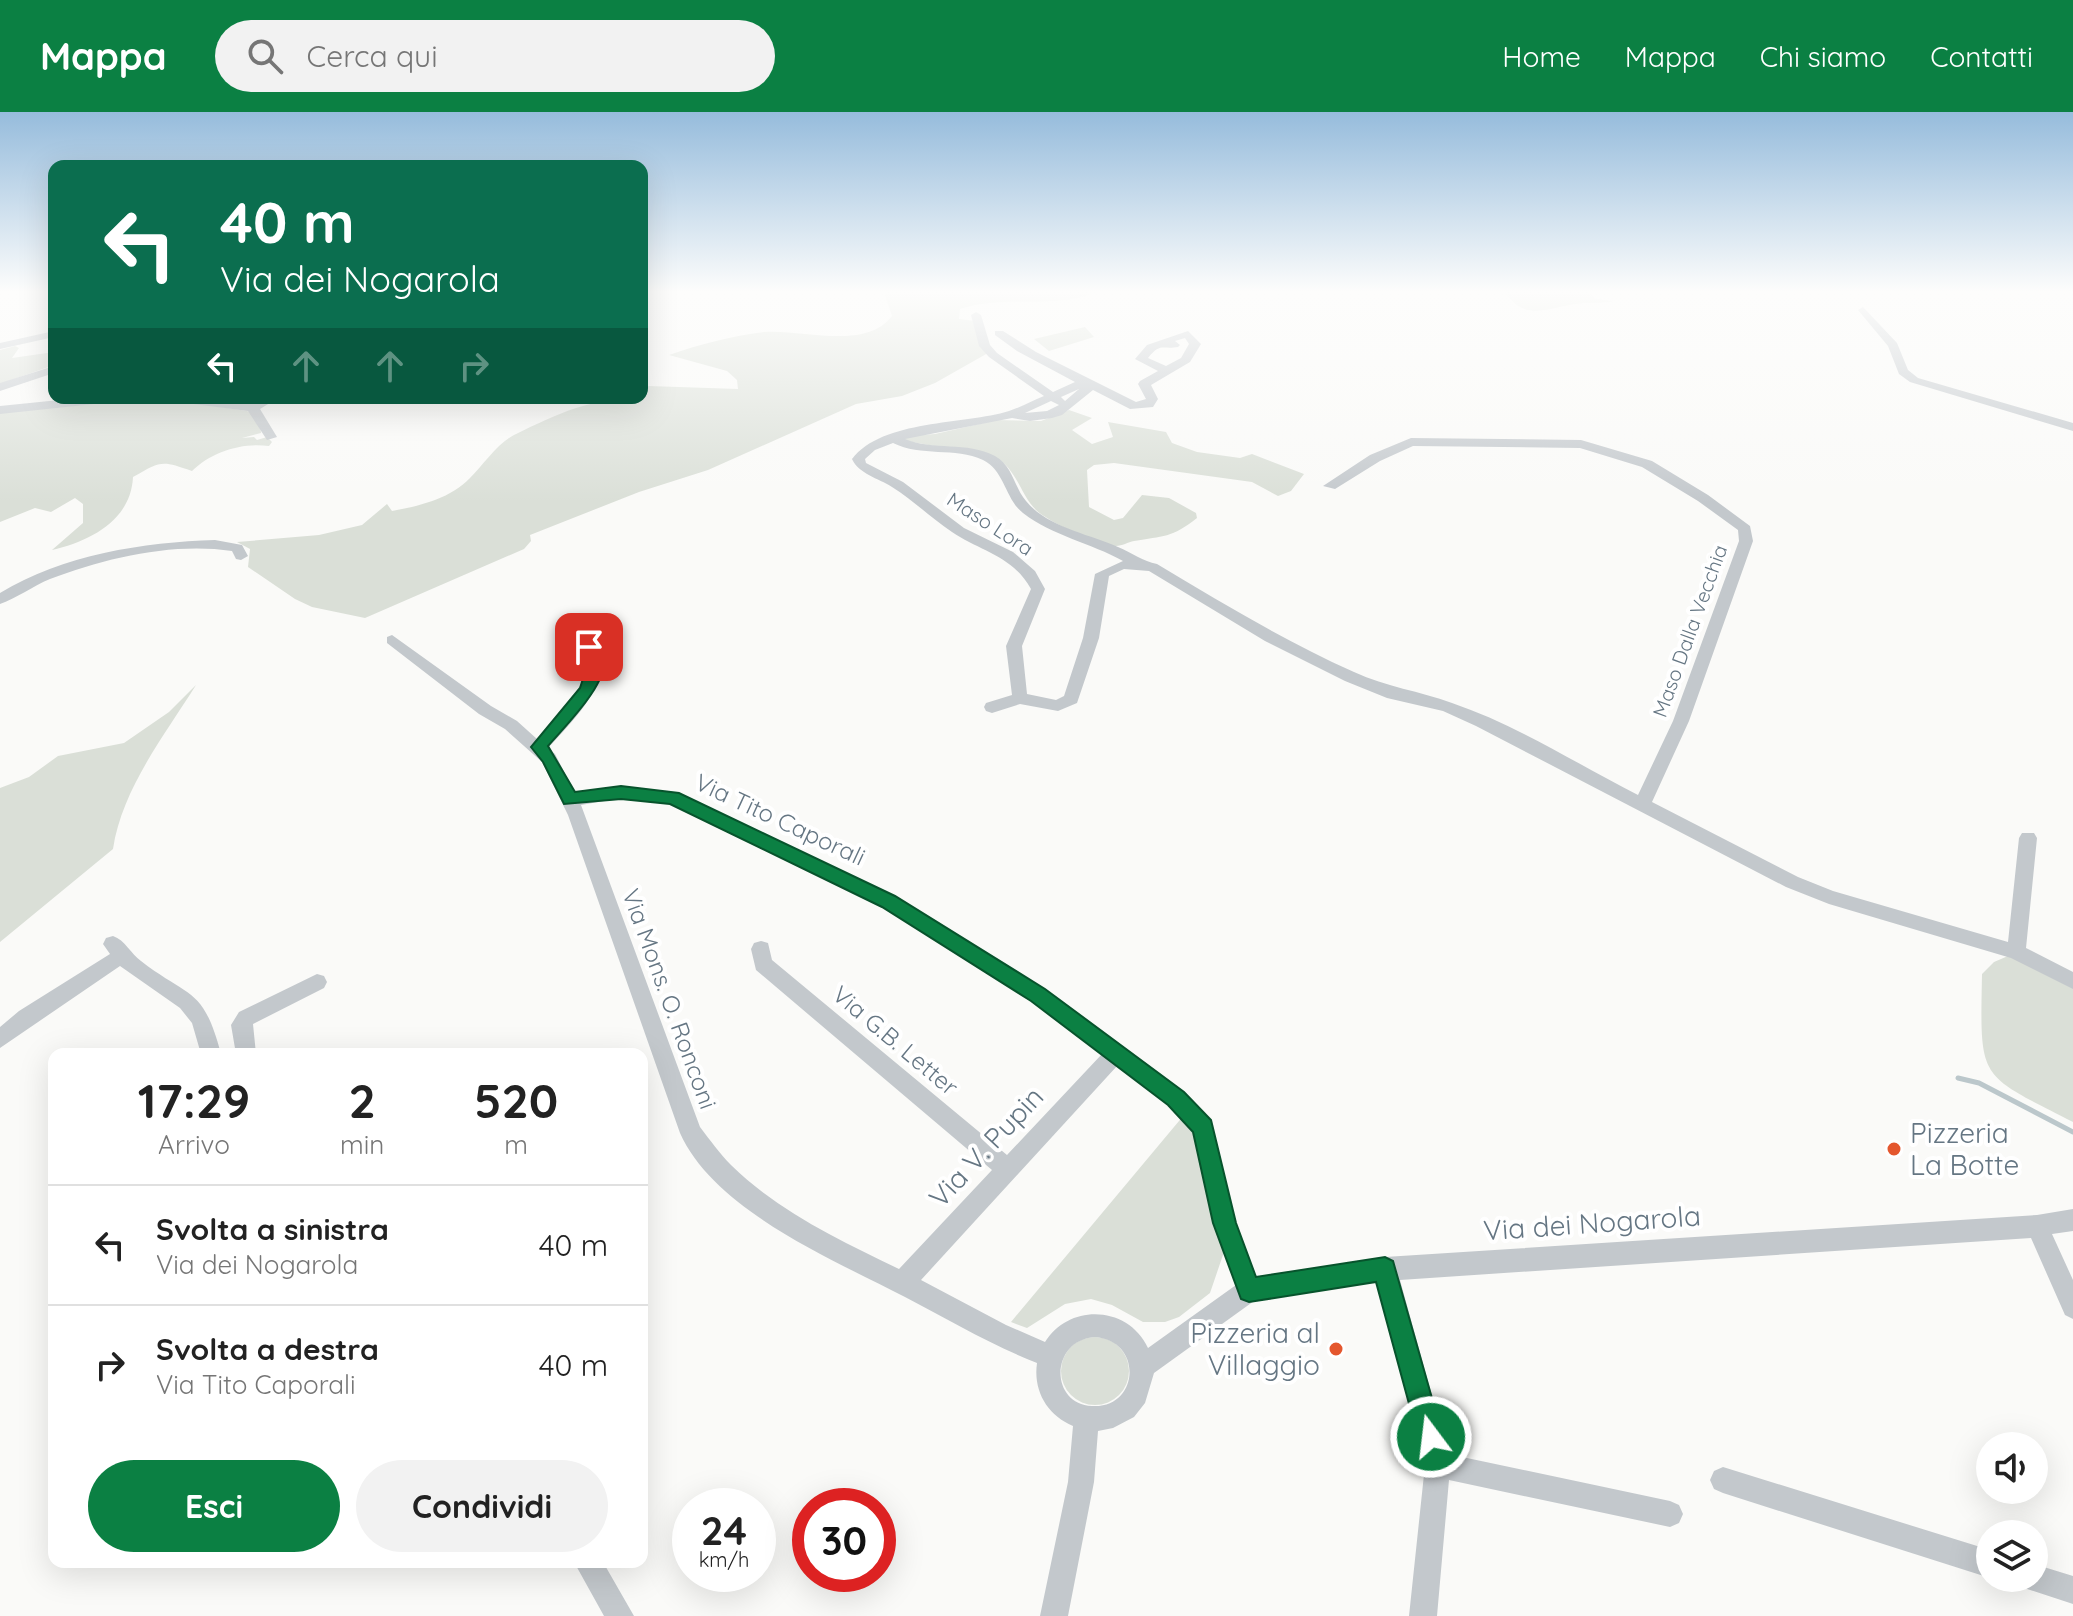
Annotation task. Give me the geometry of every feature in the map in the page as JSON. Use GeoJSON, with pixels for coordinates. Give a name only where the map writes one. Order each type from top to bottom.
{"type":"FeatureCollection","features":[{"type":"Feature","properties":{"kind":"street"},"geometry":{"type":"LineString","coordinates":[[1005,362],[1066,406]]}},
{"type":"Feature","properties":{"kind":"street"},"geometry":{"type":"LineString","coordinates":[[1045,362],[1142,406],[1152,399],[1144,384],[1182,362]]}},
{"type":"Feature","properties":{"kind":"street"},"geometry":{"type":"LineString","coordinates":[[1148,362],[1167,371]]}},
{"type":"Feature","properties":{"kind":"street"},"geometry":{"type":"LineString","coordinates":[[1899,362],[1903,372],[1914,380],[2073,427]]}},
{"type":"Feature","properties":{"kind":"street"},"geometry":{"type":"LineString","coordinates":[[0,387],[48,371]]}},
{"type":"Feature","properties":{"kind":"street"},"geometry":{"type":"LineString","coordinates":[[896,438],[1012,414],[1051,396],[1088,384]]}},
{"type":"Feature","properties":{"kind":"street"},"geometry":{"type":"LineString","coordinates":[[1012,414],[1048,415],[1066,406],[1088,384]]}},
{"type":"Feature","properties":{"kind":"street"},"geometry":{"type":"LineString","coordinates":[[0,410],[56,404]]}},
{"type":"Feature","properties":{"kind":"street"},"geometry":{"type":"LineString","coordinates":[[222,404],[252,408],[261,416],[266,433],[271,437]]}},
{"type":"Feature","properties":{"kind":"street"},"geometry":{"type":"LineString","coordinates":[[252,408],[260,404]]}},
{"type":"Feature","properties":{"kind":"street"},"geometry":{"type":"LineString","coordinates":[[896,438],[899,442],[965,450],[993,459],[1024,508],[1060,527],[1123,553],[1142,566]]}},
{"type":"Feature","properties":{"kind":"street","name":"Maso Lora"},"geometry":{"type":"LineString","coordinates":[[896,438],[876,443],[864,452],[858,459],[861,465],[898,485],[959,531],[1008,555],[1030,574],[1038,589],[1014,646],[1014,675],[1020,698]]}},
{"type":"Feature","properties":{"kind":"street","name":"Maso Dalla Vecchia"},"geometry":{"type":"LineString","coordinates":[[1330,486],[1375,458],[1411,442],[1581,444],[1647,464],[1745,529],[1746,541],[1681,721],[1641,806]]}},
{"type":"Feature","properties":{"kind":"street"},"geometry":{"type":"LineString","coordinates":[[0,599],[51,572],[123,556],[195,544],[237,548],[241,556]]}},
{"type":"Feature","properties":{"kind":"street"},"geometry":{"type":"LineString","coordinates":[[992,707],[1020,698],[1058,706],[1071,699],[1091,638],[1102,574],[1122,565],[1142,566],[1169,575],[1270,638],[1393,694],[1447,707],[1482,722],[1641,806],[1817,892],[2016,952],[2073,981]]}},
{"type":"Feature","properties":{"kind":"street","name":"Via Mons. O. Ronconi"},"geometry":{"type":"LineString","coordinates":[[392,640],[539,747],[549,758],[570,800],[691,1133],[726,1175],[774,1214],[851,1260],[902,1283],[1023,1347],[1051,1356]]}},
{"type":"Feature","properties":{"kind":"street"},"geometry":{"type":"LineString","coordinates":[[539,747],[586,690],[598,666],[598,656],[589,647],[574,640]]}},
{"type":"Feature","properties":{"kind":"street","name":"Via Tito Caporali"},"geometry":{"type":"LineString","coordinates":[[570,800],[621,792],[672,798],[889,902],[1038,995],[1176,1098],[1203,1127],[1225,1223],[1249,1290]]}},
{"type":"Feature","properties":{"kind":"street"},"geometry":{"type":"LineString","coordinates":[[2016,952],[2028,838]]}},
{"type":"Feature","properties":{"kind":"street","name":"Via G.B. Letter"},"geometry":{"type":"LineString","coordinates":[[761,949],[763,964],[1006,1168]]}},
{"type":"Feature","properties":{"kind":"street"},"geometry":{"type":"LineString","coordinates":[[0,1039],[113,953],[139,974],[181,997],[196,1012],[209,1048]]}},
{"type":"Feature","properties":{"kind":"street"},"geometry":{"type":"LineString","coordinates":[[245,1048],[241,1025],[246,1018],[317,982]]}},
{"type":"Feature","properties":{"kind":"street","name":"Via V. Pupin"},"geometry":{"type":"LineString","coordinates":[[902,1283],[1115,1054]]}},
{"type":"Feature","properties":{"kind":"street","name":"Via dei Nogarola"},"geometry":{"type":"LineString","coordinates":[[1141,1368],[1249,1290],[1385,1269],[2037,1226],[2073,1220]]}},
{"type":"Feature","properties":{"kind":"street"},"geometry":{"type":"LineString","coordinates":[[2037,1226],[2073,1307]]}},
{"type":"Feature","properties":{"kind":"street"},"geometry":{"type":"LineString","coordinates":[[1385,1269],[1438,1465],[1423,1616]]}},
{"type":"Feature","properties":{"kind":"street"},"geometry":{"type":"LineString","coordinates":[[1099,1324],[1127,1338],[1141,1368],[1140,1383],[1127,1408],[1115,1416],[1086,1420],[1074,1415],[1055,1395],[1049,1369],[1051,1356],[1070,1330],[1099,1324]]}},
{"type":"Feature","properties":{"kind":"street"},"geometry":{"type":"LineString","coordinates":[[1054,1616],[1081,1482],[1086,1420]]}},
{"type":"Feature","properties":{"kind":"street"},"geometry":{"type":"LineString","coordinates":[[1438,1465],[1670,1514]]}},
{"type":"Feature","properties":{"kind":"street"},"geometry":{"type":"LineString","coordinates":[[1723,1480],[1976,1560]]}},
{"type":"Feature","properties":{"kind":"street"},"geometry":{"type":"LineString","coordinates":[[592,1568],[620,1616]]}},
{"type":"Feature","properties":{"kind":"street"},"geometry":{"type":"LineString","coordinates":[[2048,1582],[2073,1590]]}},
{"type":"Feature","properties":{"kind":"shaded area"},"geometry":{"type":"Polygon","coordinates":[[[0,362],[48,362],[48,367],[0,384],[0,362]]]}},
{"type":"Feature","properties":{"kind":"shaded area"},"geometry":{"type":"Polygon","coordinates":[[[695,362],[972,362],[935,383],[902,396],[856,404],[708,470],[639,492],[530,535],[531,541],[524,549],[365,618],[312,607],[295,599],[248,567],[250,549],[237,542],[319,535],[362,525],[387,504],[392,511],[434,500],[462,485],[508,439],[546,420],[591,404],[648,404],[649,386],[738,389],[737,380],[727,371],[695,362]]]}},
{"type":"Feature","properties":{"kind":"shaded area"},"geometry":{"type":"Polygon","coordinates":[[[72,404],[202,404],[259,416],[261,433],[242,438],[254,437],[257,440],[267,437],[272,442],[269,446],[228,450],[192,471],[167,464],[150,468],[133,477],[131,492],[117,517],[81,541],[52,550],[83,523],[83,504],[75,498],[51,512],[35,508],[0,522],[0,412],[72,404]]]}},
{"type":"Feature","properties":{"kind":"shaded area"},"geometry":{"type":"Polygon","coordinates":[[[1069,410],[1092,418],[1072,430],[1092,444],[1113,437],[1108,422],[1166,432],[1172,443],[1197,452],[1240,458],[1252,454],[1304,474],[1291,491],[1278,496],[1252,482],[1114,463],[1094,465],[1087,470],[1089,507],[1114,520],[1123,518],[1142,495],[1169,498],[1196,513],[1197,518],[1174,533],[1116,546],[1087,538],[1042,515],[1031,504],[1008,468],[995,457],[901,440],[906,436],[935,434],[997,420],[1041,421],[1069,410]]]}},
{"type":"Feature","properties":{"kind":"shaded area"},"geometry":{"type":"Polygon","coordinates":[[[196,685],[135,784],[125,805],[113,849],[0,942],[0,788],[29,777],[58,756],[124,743],[169,712],[196,685]]]}},
{"type":"Feature","properties":{"kind":"shaded area"},"geometry":{"type":"Polygon","coordinates":[[[2008,956],[2073,984],[2073,1122],[2002,1082],[1991,1070],[1985,1055],[1982,974],[1994,962],[2008,956]]]}},
{"type":"Feature","properties":{"kind":"shaded area"},"geometry":{"type":"Polygon","coordinates":[[[1184,1115],[1193,1124],[1224,1252],[1210,1293],[1179,1317],[1165,1322],[1143,1322],[1112,1305],[1091,1299],[1065,1304],[1027,1328],[1011,1322],[1184,1115]]]}},
{"type":"Feature","properties":{"kind":"shaded area"},"geometry":{"type":"Polygon","coordinates":[[[1095,1337],[1119,1347],[1129,1371],[1119,1395],[1095,1405],[1071,1395],[1061,1371],[1071,1347],[1095,1337]]]}},
{"type":"Feature","properties":{"kind":"waterway"},"geometry":{"type":"LineString","coordinates":[[1958,1078],[1979,1083],[2073,1132]]}},
{"type":"Feature","properties":{"kind":"place","name":"Pizzeria La Botte"},"geometry":{"type":"Point","coordinates":[1894,1149]}},
{"type":"Feature","properties":{"kind":"place","name":"Pizzeria al Villaggio"},"geometry":{"type":"Point","coordinates":[1336,1349]}},
{"type":"Feature","properties":{"kind":"route"},"geometry":{"type":"LineString","coordinates":[[589,647],[598,656],[598,666],[586,690],[539,747],[549,758],[570,800],[621,792],[672,798],[889,902],[1038,995],[1176,1098],[1203,1127],[1225,1223],[1249,1290],[1385,1269],[1431,1437]]}}]}
